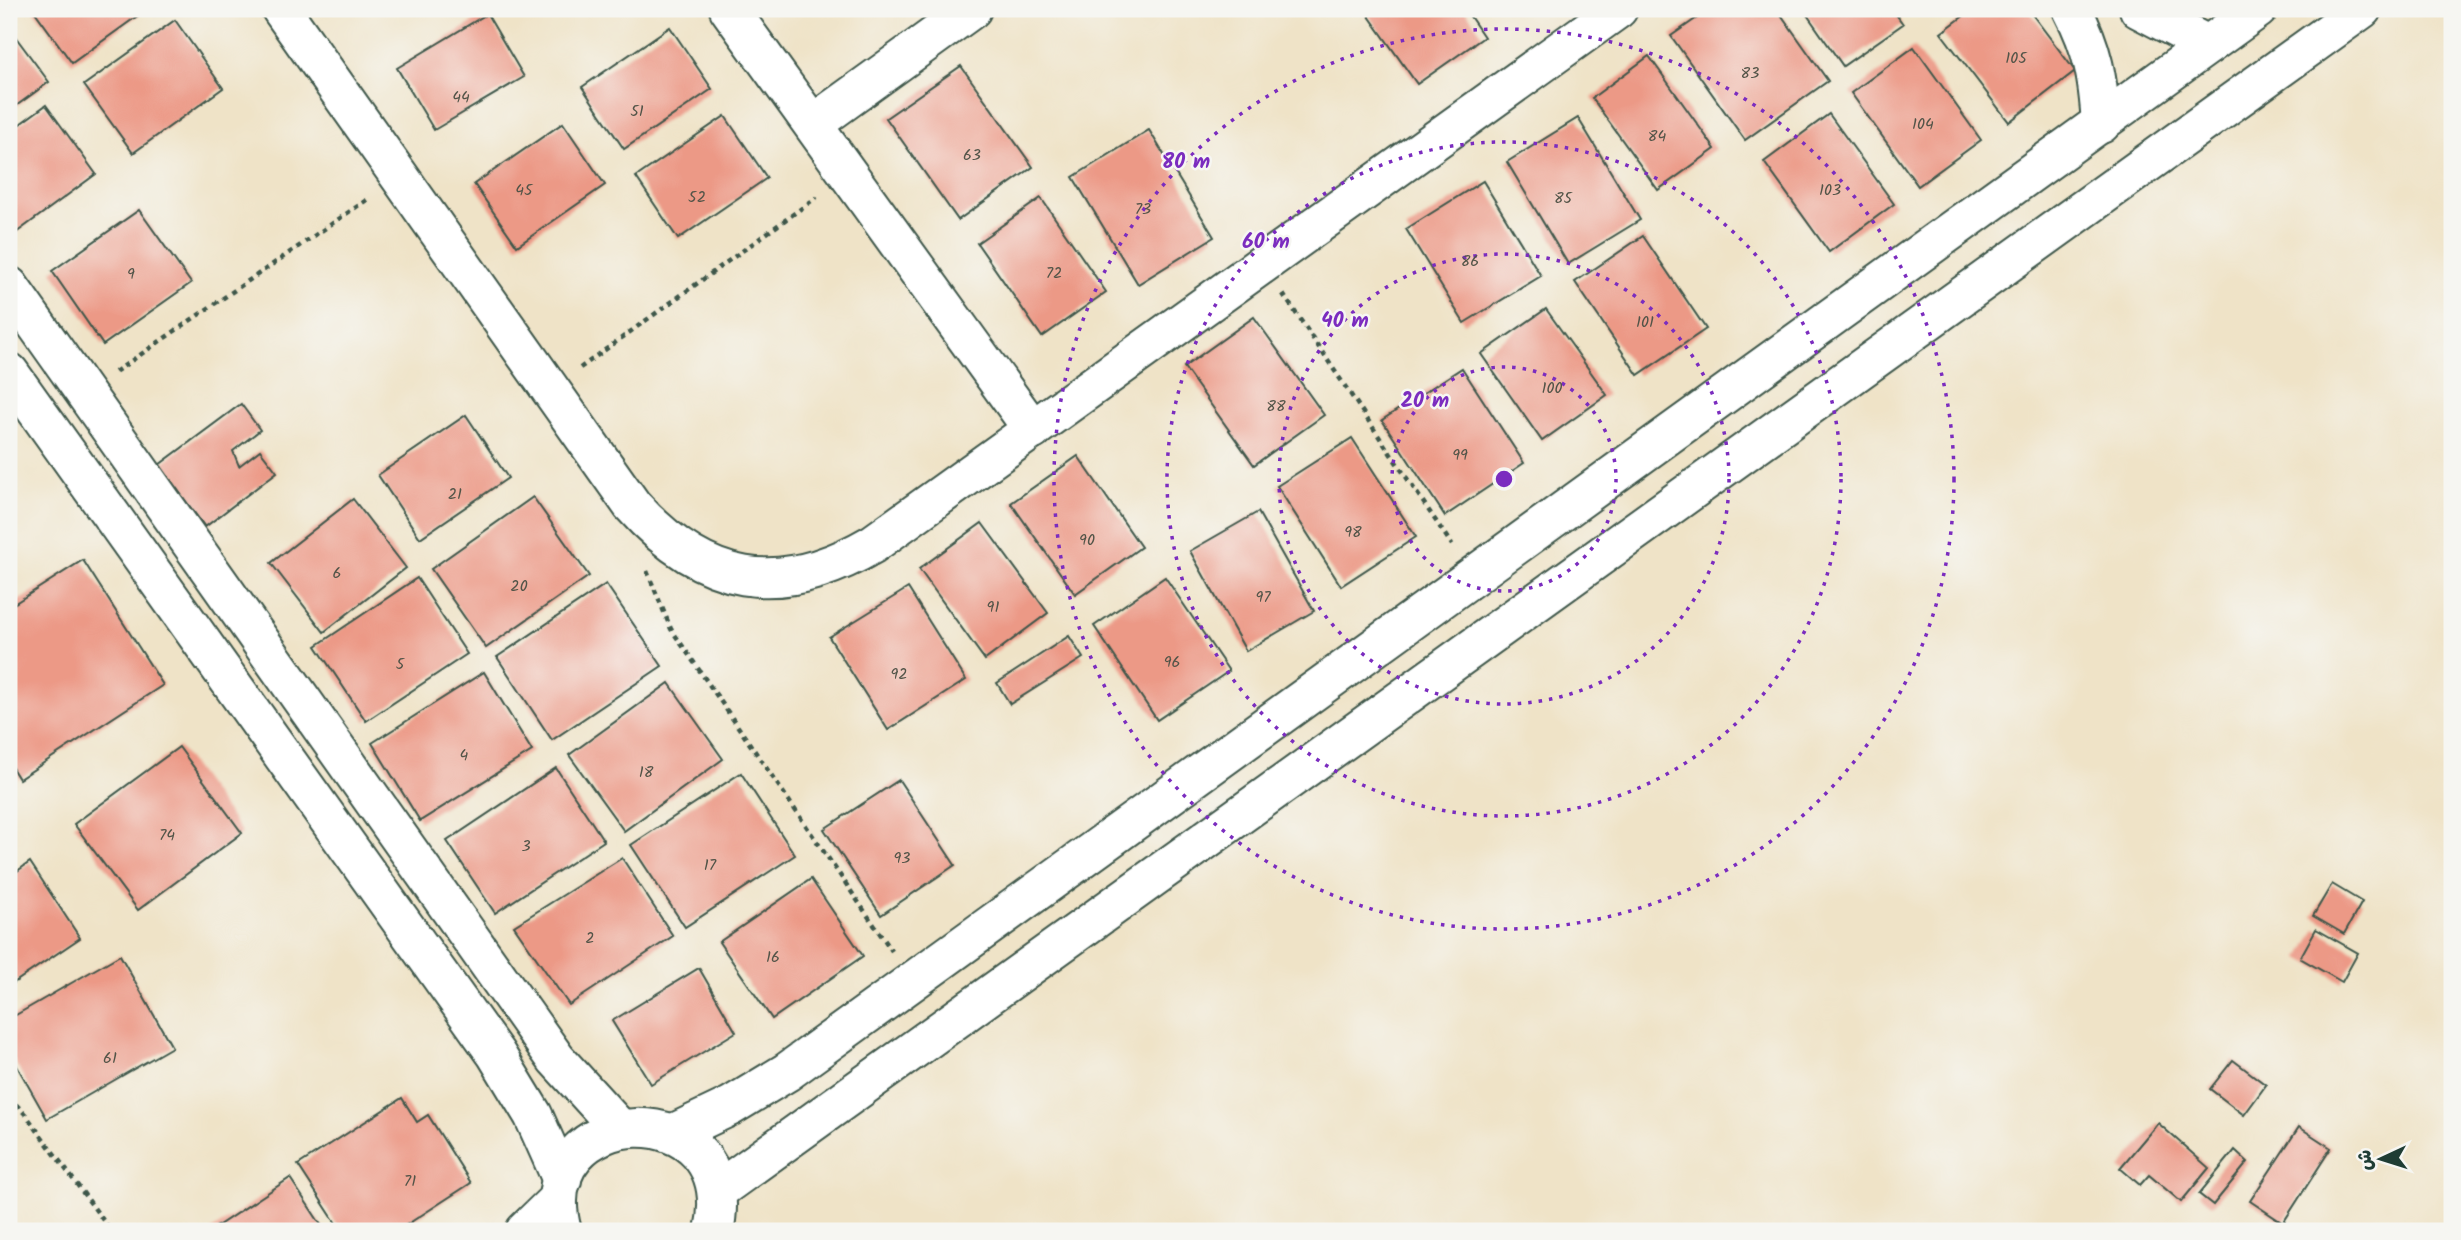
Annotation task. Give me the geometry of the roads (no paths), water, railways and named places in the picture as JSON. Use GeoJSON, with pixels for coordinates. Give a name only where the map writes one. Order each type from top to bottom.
{"type":"FeatureCollection","features":[{"type":"Feature","properties":{"kind":"street"},"geometry":{"type":"LineString","coordinates":[[281,9],[632,505],[658,534],[689,557],[725,572],[763,578],[803,575],[839,564],[873,544],[1618,9]]}},
{"type":"Feature","properties":{"kind":"street"},"geometry":{"type":"LineString","coordinates":[[730,9],[1033,430]]}},
{"type":"Feature","properties":{"kind":"street"},"geometry":{"type":"LineString","coordinates":[[813,124],[972,9]]}},
{"type":"Feature","properties":{"kind":"street"},"geometry":{"type":"LineString","coordinates":[[2072,9],[2092,54],[2098,78],[2101,124]]}},
{"type":"Feature","properties":{"kind":"street"},"geometry":{"type":"LineString","coordinates":[[2139,9],[2208,45]]}},
{"type":"Feature","properties":{"kind":"street"},"geometry":{"type":"LineString","coordinates":[[672,1134],[731,1106],[778,1078],[2259,9]]}},
{"type":"Feature","properties":{"kind":"street"},"geometry":{"type":"LineString","coordinates":[[717,1191],[2362,9]]}},
{"type":"Feature","properties":{"kind":"street"},"geometry":{"type":"LineString","coordinates":[[9,286],[556,1059],[619,1128]]}},
{"type":"Feature","properties":{"kind":"street"},"geometry":{"type":"LineString","coordinates":[[9,372],[496,1054],[533,1115],[561,1203]]}},
{"type":"Feature","properties":{"kind":"street"},"geometry":{"type":"LineString","coordinates":[[1472,576],[1506,626]]}},
{"type":"Feature","properties":{"kind":"street"},"geometry":{"type":"LineString","coordinates":[[525,1231],[561,1203],[571,1162],[584,1147],[600,1135],[619,1128],[637,1126],[672,1134],[692,1147],[708,1167],[717,1191],[718,1213],[714,1231]]}}]}
